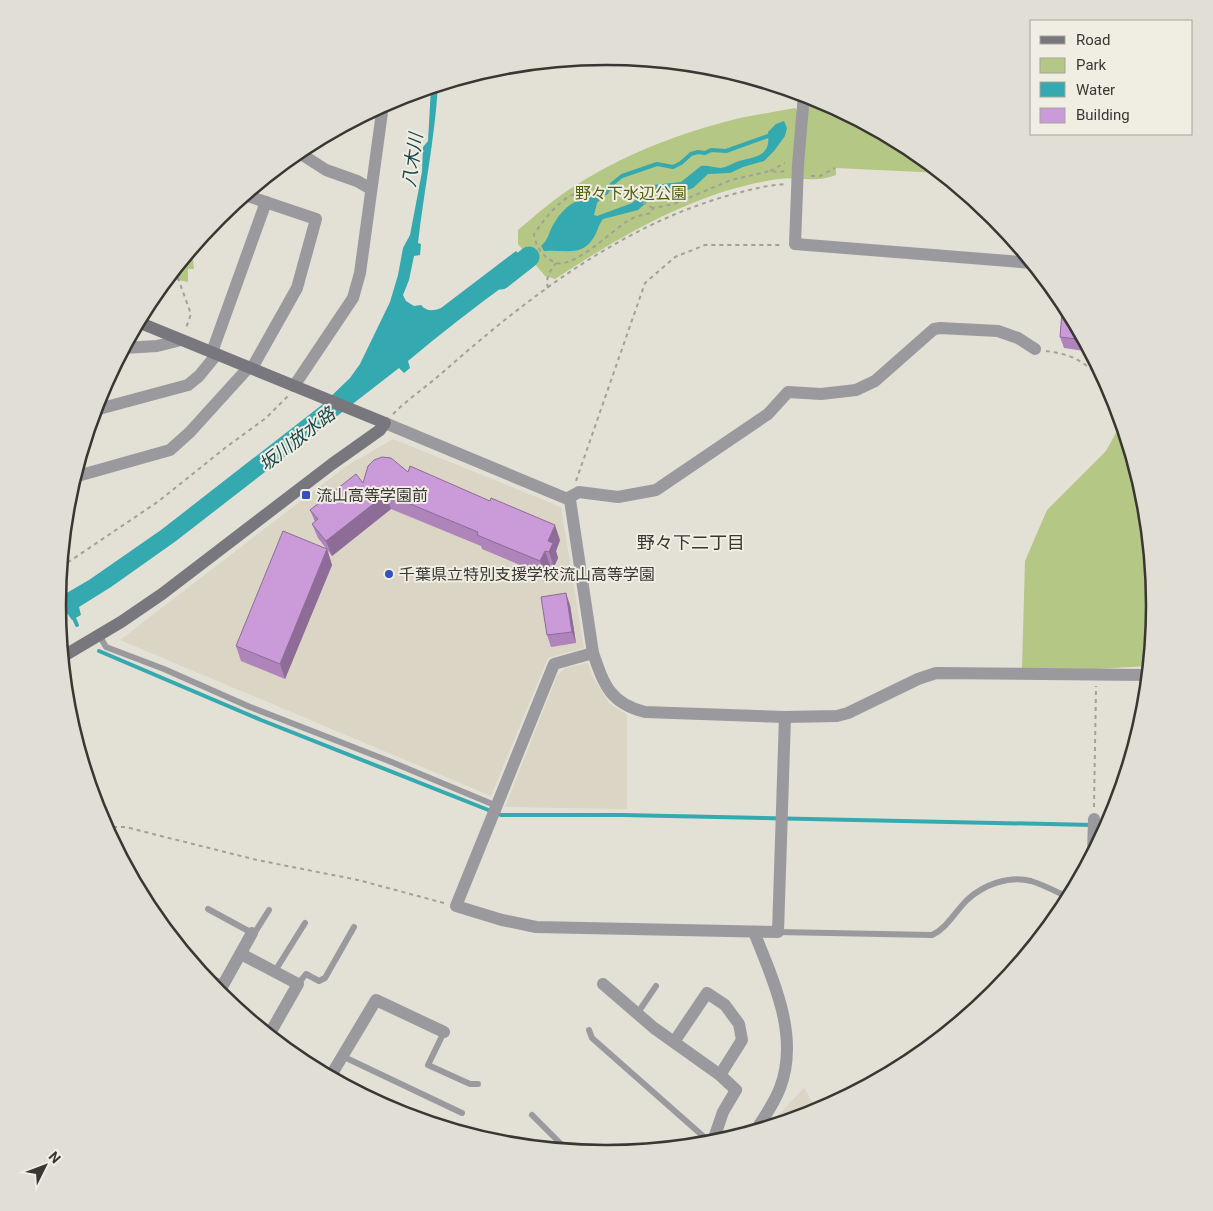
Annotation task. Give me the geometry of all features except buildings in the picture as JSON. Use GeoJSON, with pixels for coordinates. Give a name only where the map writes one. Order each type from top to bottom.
{"type":"FeatureCollection","features":[{"type":"Feature","properties":{"kind":"street"},"geometry":{"type":"LineString","coordinates":[[803,102],[794,165],[798,183],[795,244],[1024,262]]}},
{"type":"Feature","properties":{"kind":"street"},"geometry":{"type":"LineString","coordinates":[[300,388],[353,298],[360,273],[382,114]]}},
{"type":"Feature","properties":{"kind":"street"},"geometry":{"type":"LineString","coordinates":[[305,157],[326,170],[357,181],[371,189]]}},
{"type":"Feature","properties":{"kind":"street"},"geometry":{"type":"LineString","coordinates":[[82,475],[170,450],[190,432],[250,368],[271,337],[296,288],[316,219],[252,197]]}},
{"type":"Feature","properties":{"kind":"street"},"geometry":{"type":"LineString","coordinates":[[104,408],[188,384],[199,376],[214,353],[266,202]]}},
{"type":"Feature","properties":{"kind":"street"},"geometry":{"type":"LineString","coordinates":[[145,325],[380,421],[571,496],[579,492],[618,497],[656,490],[768,414],[788,392],[821,394],[856,390],[875,380],[934,329],[998,331],[1018,338],[1036,349]]}},
{"type":"Feature","properties":{"kind":"street"},"geometry":{"type":"LineString","coordinates":[[132,348],[157,346],[181,340]]}},
{"type":"Feature","properties":{"kind":"street"},"geometry":{"type":"LineString","coordinates":[[68,652],[162,594],[316,476],[380,430],[380,421]]}},
{"type":"Feature","properties":{"kind":"street"},"geometry":{"type":"LineString","coordinates":[[571,496],[570,500],[593,653],[610,692],[620,702],[633,709],[645,712],[786,717],[837,716],[848,713],[936,672],[1142,675]]}},
{"type":"Feature","properties":{"kind":"street"},"geometry":{"type":"LineString","coordinates":[[593,653],[554,664],[456,906],[484,916],[536,927],[778,932],[786,717]]}},
{"type":"Feature","properties":{"kind":"street"},"geometry":{"type":"LineString","coordinates":[[1094,824],[1094,839]]}},
{"type":"Feature","properties":{"kind":"street"},"geometry":{"type":"LineString","coordinates":[[754,932],[780,1000],[785,1027],[787,1058],[784,1078],[778,1095],[761,1123]]}},
{"type":"Feature","properties":{"kind":"street"},"geometry":{"type":"LineString","coordinates":[[222,986],[252,933]]}},
{"type":"Feature","properties":{"kind":"street"},"geometry":{"type":"LineString","coordinates":[[241,954],[298,984],[272,1030]]}},
{"type":"Feature","properties":{"kind":"street"},"geometry":{"type":"LineString","coordinates":[[603,984],[637,1014],[720,1075],[736,1090],[723,1112],[715,1135]]}},
{"type":"Feature","properties":{"kind":"street"},"geometry":{"type":"LineString","coordinates":[[674,1042],[707,993],[725,1005],[739,1024],[742,1040],[720,1075]]}},
{"type":"Feature","properties":{"kind":"street"},"geometry":{"type":"LineString","coordinates":[[333,1072],[376,1000],[444,1032]]}},
{"type":"Feature","properties":{"kind":"lane"},"geometry":{"type":"LineString","coordinates":[[99,635],[106,647],[497,806]]}},
{"type":"Feature","properties":{"kind":"lane"},"geometry":{"type":"LineString","coordinates":[[778,932],[932,935],[940,931],[968,900],[986,886],[1007,880],[1029,880],[1063,895]]}},
{"type":"Feature","properties":{"kind":"lane"},"geometry":{"type":"LineString","coordinates":[[208,909],[254,934],[269,910]]}},
{"type":"Feature","properties":{"kind":"lane"},"geometry":{"type":"LineString","coordinates":[[275,972],[305,923]]}},
{"type":"Feature","properties":{"kind":"lane"},"geometry":{"type":"LineString","coordinates":[[298,984],[306,974],[319,981],[325,978],[354,927]]}},
{"type":"Feature","properties":{"kind":"lane"},"geometry":{"type":"LineString","coordinates":[[637,1014],[656,986]]}},
{"type":"Feature","properties":{"kind":"lane"},"geometry":{"type":"LineString","coordinates":[[589,1030],[592,1038],[704,1137]]}},
{"type":"Feature","properties":{"kind":"lane"},"geometry":{"type":"LineString","coordinates":[[444,1032],[428,1065],[470,1084],[478,1084]]}},
{"type":"Feature","properties":{"kind":"lane"},"geometry":{"type":"LineString","coordinates":[[342,1056],[462,1113]]}},
{"type":"Feature","properties":{"kind":"lane"},"geometry":{"type":"LineString","coordinates":[[532,1115],[561,1144]]}},
{"type":"Feature","properties":{"kind":"path"},"geometry":{"type":"LineString","coordinates":[[654,208],[635,198],[632,191],[615,188],[613,190],[590,188],[573,194],[551,212],[534,234],[535,243],[542,254],[561,264],[581,256],[625,222],[651,213],[654,208],[680,201],[720,184],[770,171],[791,160],[794,165],[790,170],[770,171]]}},
{"type":"Feature","properties":{"kind":"path"},"geometry":{"type":"LineString","coordinates":[[811,176],[820,176],[835,168]]}},
{"type":"Feature","properties":{"kind":"path"},"geometry":{"type":"LineString","coordinates":[[380,421],[429,385],[474,345],[548,288],[578,266],[606,249],[680,211],[761,187],[798,183]]}},
{"type":"Feature","properties":{"kind":"path"},"geometry":{"type":"LineString","coordinates":[[571,496],[645,283],[675,257],[705,245],[795,244]]}},
{"type":"Feature","properties":{"kind":"path"},"geometry":{"type":"LineString","coordinates":[[548,288],[546,284],[549,271],[556,263]]}},
{"type":"Feature","properties":{"kind":"path"},"geometry":{"type":"LineString","coordinates":[[177,277],[191,314],[181,340]]}},
{"type":"Feature","properties":{"kind":"path"},"geometry":{"type":"LineString","coordinates":[[1036,349],[1066,355],[1079,360],[1093,371]]}},
{"type":"Feature","properties":{"kind":"path"},"geometry":{"type":"LineString","coordinates":[[68,562],[159,501],[224,448],[266,418],[287,397],[300,388]]}},
{"type":"Feature","properties":{"kind":"path"},"geometry":{"type":"LineString","coordinates":[[1094,824],[1096,674]]}},
{"type":"Feature","properties":{"kind":"path"},"geometry":{"type":"LineString","coordinates":[[114,827],[126,827],[257,860],[358,880],[456,906]]}},
{"type":"Feature","properties":{"kind":"shaded area","name":"千葉県立特別支援学校流山高等学園"},"geometry":{"type":"Polygon","coordinates":[[[393,439],[561,507],[584,648],[548,658],[491,796],[120,640],[345,467],[393,439]]]}},
{"type":"Feature","properties":{"kind":"shaded area"},"geometry":{"type":"Polygon","coordinates":[[[588,663],[592,675],[609,703],[627,715],[627,809],[505,807],[557,676],[565,668],[588,663]]]}},
{"type":"Feature","properties":{"kind":"shaded area"},"geometry":{"type":"Polygon","coordinates":[[[804,1088],[814,1105],[775,1119],[804,1088]]]}},
{"type":"Feature","properties":{"kind":"green space","name":"野々下水辺公園"},"geometry":{"type":"Polygon","coordinates":[[[809,104],[846,121],[877,137],[930,172],[836,168],[836,175],[824,178],[784,178],[719,193],[690,204],[634,231],[555,279],[545,276],[518,244],[518,230],[547,206],[594,174],[629,156],[684,134],[748,116],[795,108],[798,111],[809,104]]]}},
{"type":"Feature","properties":{"kind":"green space"},"geometry":{"type":"Polygon","coordinates":[[[193,258],[194,269],[188,269],[188,282],[175,279],[193,258]]]}},
{"type":"Feature","properties":{"kind":"green space"},"geometry":{"type":"Polygon","coordinates":[[[1117,430],[1129,466],[1137,500],[1146,570],[1146,641],[1143,666],[1094,669],[1022,668],[1025,561],[1047,510],[1106,451],[1117,430]]]}},
{"type":"Feature","properties":{"kind":"water"},"geometry":{"type":"Polygon","coordinates":[[[437,93],[418,243],[421,244],[420,255],[414,256],[409,280],[403,295],[406,301],[414,306],[421,305],[428,310],[441,308],[516,251],[530,267],[408,361],[410,368],[404,373],[399,368],[176,541],[79,607],[81,615],[72,620],[66,613],[66,593],[89,580],[161,530],[323,404],[350,378],[360,364],[390,302],[403,248],[410,235],[422,172],[423,147],[428,141],[431,95],[437,93]]]}},
{"type":"Feature","properties":{"kind":"water"},"geometry":{"type":"Polygon","coordinates":[[[784,121],[787,128],[785,136],[764,161],[730,173],[708,174],[693,188],[688,190],[659,191],[638,210],[603,219],[594,238],[582,249],[544,251],[541,246],[556,220],[567,207],[580,199],[606,193],[597,203],[594,215],[597,216],[632,203],[653,185],[681,182],[701,166],[721,168],[757,156],[762,154],[767,146],[768,132],[776,124],[784,121]]]}},
{"type":"Feature","properties":{"kind":"waterway"},"geometry":{"type":"LineString","coordinates":[[606,193],[612,184],[622,176],[657,164],[673,167],[691,154],[705,153],[711,150],[726,151],[768,136]]}},
{"type":"Feature","properties":{"kind":"waterway","name":"坂川放水路"},"geometry":{"type":"LineString","coordinates":[[501,279],[529,257]]}},
{"type":"Feature","properties":{"kind":"waterway"},"geometry":{"type":"LineString","coordinates":[[73,616],[77,625]]}},
{"type":"Feature","properties":{"kind":"waterway"},"geometry":{"type":"LineString","coordinates":[[99,651],[261,720],[501,815],[622,815],[1093,825],[1099,827]]}},
{"type":"Feature","properties":{"kind":"place","name":"流山高等学園前"},"geometry":{"type":"Point","coordinates":[306,495]}},
{"type":"Feature","properties":{"kind":"place","name":"千葉県立特別支援学校流山高等学園"},"geometry":{"type":"Point","coordinates":[389,574]}},
{"type":"Feature","properties":{"kind":"district","name":"野々下二丁目"},"geometry":{"type":"Point","coordinates":[691,542]}},
{"type":"Feature","properties":{"kind":"water label","name":"八木川"},"geometry":{"type":"Point","coordinates":[412,160]}}]}
